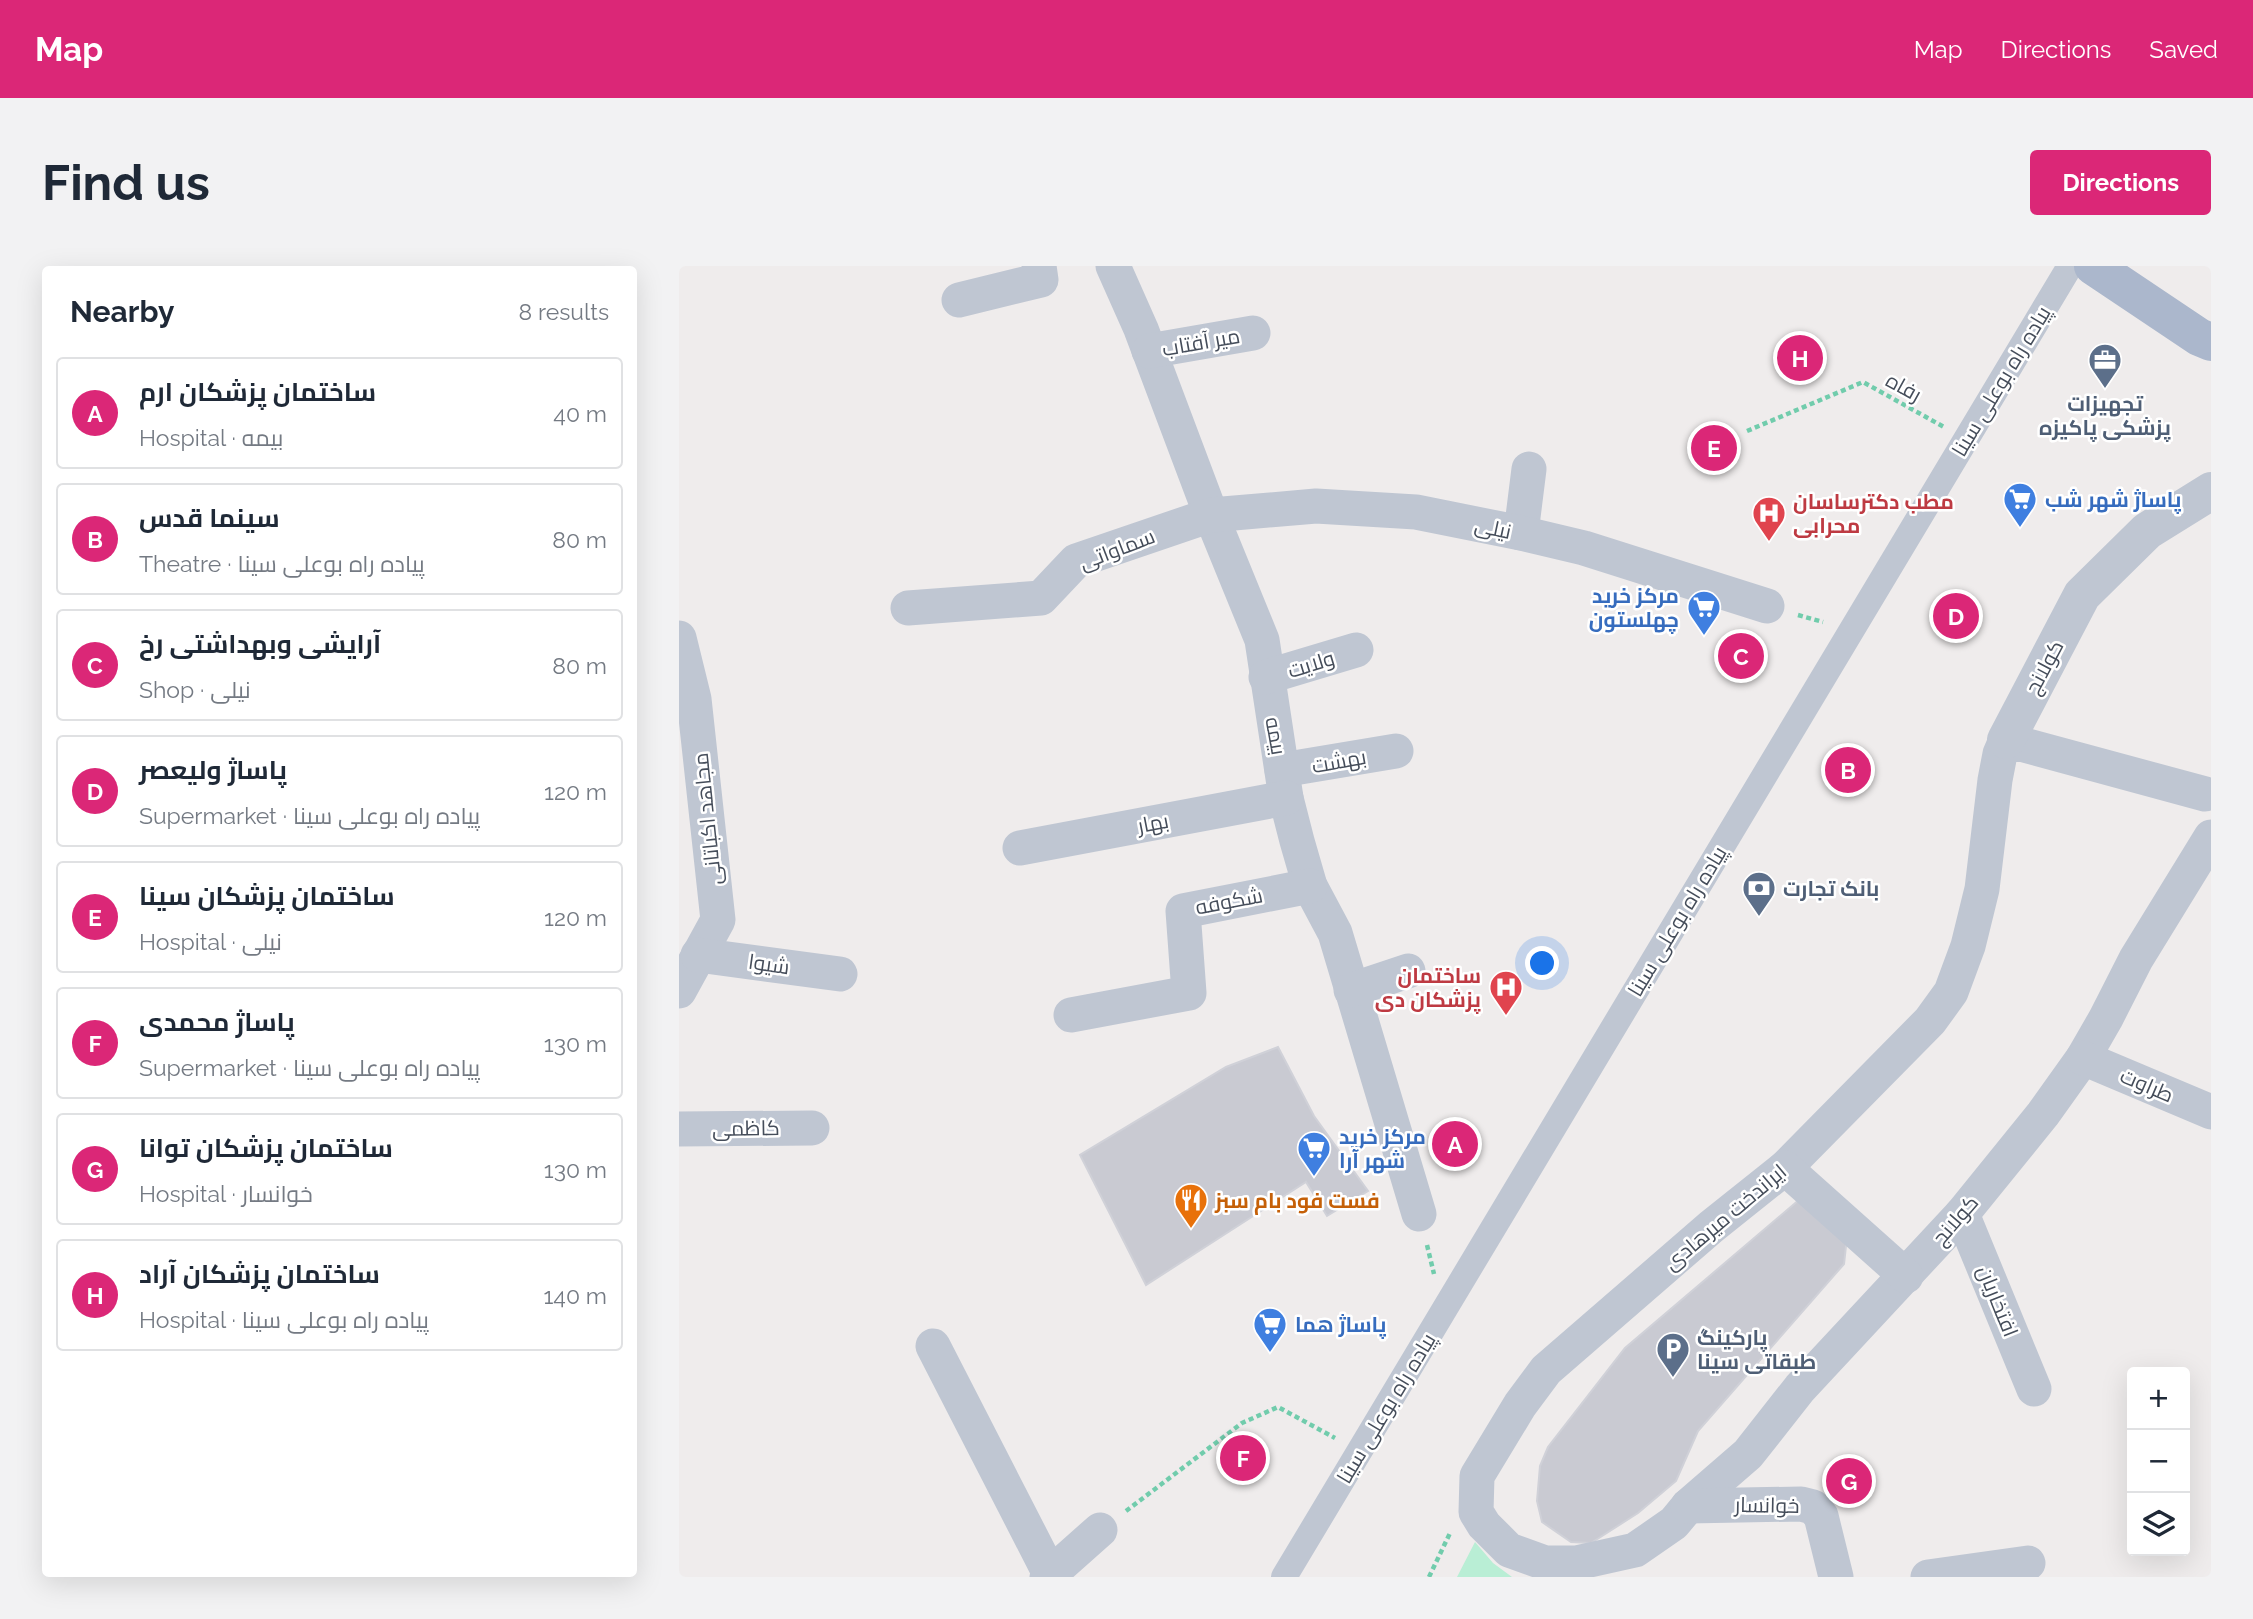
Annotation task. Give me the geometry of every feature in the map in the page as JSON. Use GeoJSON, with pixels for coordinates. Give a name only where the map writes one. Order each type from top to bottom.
{"type":"FeatureCollection","features":[{"type":"Feature","properties":{"kind":"main road"},"geometry":{"type":"LineString","coordinates":[[2093,266],[2199,337],[2211,342]]}},
{"type":"Feature","properties":{"kind":"street"},"geometry":{"type":"LineString","coordinates":[[959,300],[1041,280],[1039,266]]}},
{"type":"Feature","properties":{"kind":"street","name":"بیمه"},"geometry":{"type":"LineString","coordinates":[[1113,266],[1262,640],[1284,784],[1310,886],[1335,933],[1419,1214]]}},
{"type":"Feature","properties":{"kind":"street","name":"پیاده راه بوعلی سینا"},"geometry":{"type":"LineString","coordinates":[[1285,1577],[2070,266]]}},
{"type":"Feature","properties":{"kind":"street","name":"میر آفتاب"},"geometry":{"type":"LineString","coordinates":[[1149,351],[1253,333]]}},
{"type":"Feature","properties":{"kind":"street"},"geometry":{"type":"LineString","coordinates":[[1521,533],[1529,469]]}},
{"type":"Feature","properties":{"kind":"street","name":"کولانج"},"geometry":{"type":"LineString","coordinates":[[2006,740],[2083,595],[2147,531],[2211,491]]}},
{"type":"Feature","properties":{"kind":"street","name":"نیلی"},"geometry":{"type":"LineString","coordinates":[[1211,514],[1316,506],[1403,511],[1584,548],[1767,606]]}},
{"type":"Feature","properties":{"kind":"street","name":"سماواتی"},"geometry":{"type":"LineString","coordinates":[[908,608],[1041,598],[1076,561],[1211,514]]}},
{"type":"Feature","properties":{"kind":"street","name":"مجاهد اکباتانی"},"geometry":{"type":"LineString","coordinates":[[679,638],[694,699],[717,920],[679,991]]}},
{"type":"Feature","properties":{"kind":"street","name":"ولایت"},"geometry":{"type":"LineString","coordinates":[[1266,677],[1356,650]]}},
{"type":"Feature","properties":{"kind":"street"},"geometry":{"type":"LineString","coordinates":[[2006,740],[2205,794]]}},
{"type":"Feature","properties":{"kind":"street","name":"ایراندخت میرهادی"},"geometry":{"type":"LineString","coordinates":[[1635,1550],[1567,1570],[1509,1550],[1484,1525],[1476,1512],[1477,1476],[1520,1405],[1546,1370],[1711,1227],[1785,1168],[1930,1021],[1951,992],[1968,946],[1982,889],[1995,780],[2006,740]]}},
{"type":"Feature","properties":{"kind":"street","name":"بهشت"},"geometry":{"type":"LineString","coordinates":[[1284,784],[1396,751]]}},
{"type":"Feature","properties":{"kind":"street","name":"بهار"},"geometry":{"type":"LineString","coordinates":[[1020,848],[1284,784]]}},
{"type":"Feature","properties":{"kind":"street","name":"کولانج"},"geometry":{"type":"LineString","coordinates":[[1635,1550],[1674,1523],[1688,1506],[1748,1454],[1831,1353],[1962,1214],[2043,1114],[2083,1058],[2136,959],[2211,837]]}},
{"type":"Feature","properties":{"kind":"street","name":"شکوفه"},"geometry":{"type":"LineString","coordinates":[[1071,1015],[1189,993],[1182,911],[1310,886]]}},
{"type":"Feature","properties":{"kind":"street","name":"شیوا"},"geometry":{"type":"LineString","coordinates":[[698,955],[841,974]]}},
{"type":"Feature","properties":{"kind":"street"},"geometry":{"type":"LineString","coordinates":[[1351,990],[1408,971]]}},
{"type":"Feature","properties":{"kind":"street","name":"طراوت"},"geometry":{"type":"LineString","coordinates":[[2083,1058],[2211,1112]]}},
{"type":"Feature","properties":{"kind":"street","name":"کاظمی"},"geometry":{"type":"LineString","coordinates":[[679,1129],[812,1128]]}},
{"type":"Feature","properties":{"kind":"street"},"geometry":{"type":"LineString","coordinates":[[1785,1168],[1906,1276]]}},
{"type":"Feature","properties":{"kind":"street","name":"افتخاریان"},"geometry":{"type":"LineString","coordinates":[[1962,1214],[2033,1389]]}},
{"type":"Feature","properties":{"kind":"street"},"geometry":{"type":"LineString","coordinates":[[933,1346],[1049,1576],[1100,1530]]}},
{"type":"Feature","properties":{"kind":"street","name":"خوانسار"},"geometry":{"type":"LineString","coordinates":[[1688,1506],[1801,1504],[1813,1507],[1821,1516],[1827,1534],[1836,1577]]}},
{"type":"Feature","properties":{"kind":"street"},"geometry":{"type":"LineString","coordinates":[[1928,1577],[2028,1563]]}},
{"type":"Feature","properties":{"kind":"path","name":"رفاه"},"geometry":{"type":"LineString","coordinates":[[1747,431],[1863,382],[1966,440]]}},
{"type":"Feature","properties":{"kind":"path"},"geometry":{"type":"LineString","coordinates":[[1767,606],[1851,631]]}},
{"type":"Feature","properties":{"kind":"path"},"geometry":{"type":"LineString","coordinates":[[1419,1214],[1444,1311]]}},
{"type":"Feature","properties":{"kind":"path"},"geometry":{"type":"LineString","coordinates":[[1100,1530],[1242,1423],[1278,1407],[1360,1451]]}},
{"type":"Feature","properties":{"kind":"green space"},"geometry":{"type":"Polygon","coordinates":[[[1475,1542],[1493,1563],[1512,1577],[1457,1577],[1475,1542]]]}},
{"type":"Feature","properties":{"kind":"building"},"geometry":{"type":"Polygon","coordinates":[[[1278,1047],[1314,1116],[1368,1191],[1327,1216],[1306,1182],[1146,1285],[1080,1155],[1226,1067],[1278,1047]]]}},
{"type":"Feature","properties":{"kind":"building","name":"پارکینگ طبقاتی سینا"},"geometry":{"type":"Polygon","coordinates":[[[1800,1199],[1847,1237],[1844,1264],[1698,1431],[1676,1481],[1638,1513],[1591,1543],[1571,1542],[1542,1522],[1537,1501],[1540,1466],[1548,1447],[1625,1348],[1800,1199]]]}},
{"type":"Feature","properties":{"kind":"place","name":"ساختمان پزشکان آراد"},"geometry":{"type":"Point","coordinates":[1800,358]}},
{"type":"Feature","properties":{"kind":"place","name":"تجهیزات پزشکی پاکیزه"},"geometry":{"type":"Point","coordinates":[2105,390]}},
{"type":"Feature","properties":{"kind":"place","name":"ساختمان پزشکان سینا"},"geometry":{"type":"Point","coordinates":[1714,448]}},
{"type":"Feature","properties":{"kind":"place","name":"پاساژ شهر شب"},"geometry":{"type":"Point","coordinates":[2020,529]}},
{"type":"Feature","properties":{"kind":"place","name":"مطب دکترساسان محرابی"},"geometry":{"type":"Point","coordinates":[1769,543]}},
{"type":"Feature","properties":{"kind":"place","name":"پاساژ ولیعصر"},"geometry":{"type":"Point","coordinates":[1956,616]}},
{"type":"Feature","properties":{"kind":"place","name":"مرکز خرید چهلستون"},"geometry":{"type":"Point","coordinates":[1704,637]}},
{"type":"Feature","properties":{"kind":"place","name":"آرایشی وبهداشتی رخ"},"geometry":{"type":"Point","coordinates":[1741,656]}},
{"type":"Feature","properties":{"kind":"place","name":"سینما قدس"},"geometry":{"type":"Point","coordinates":[1848,770]}},
{"type":"Feature","properties":{"kind":"place","name":"بانک تجارت"},"geometry":{"type":"Point","coordinates":[1759,918]}},
{"type":"Feature","properties":{"kind":"place","name":"ساختمان پزشکان دی"},"geometry":{"type":"Point","coordinates":[1506,1017]}},
{"type":"Feature","properties":{"kind":"place","name":"ساختمان پزشکان ارم"},"geometry":{"type":"Point","coordinates":[1455,1144]}},
{"type":"Feature","properties":{"kind":"place","name":"مرکز خرید شهر آرا"},"geometry":{"type":"Point","coordinates":[1314,1178]}},
{"type":"Feature","properties":{"kind":"place","name":"فست فود بام سبز"},"geometry":{"type":"Point","coordinates":[1191,1230]}},
{"type":"Feature","properties":{"kind":"place","name":"پاساژ هما"},"geometry":{"type":"Point","coordinates":[1270,1354]}},
{"type":"Feature","properties":{"kind":"place","name":"پارکینگ طبقاتی سینا"},"geometry":{"type":"Point","coordinates":[1673,1379]}},
{"type":"Feature","properties":{"kind":"place","name":"پاساژ محمدی"},"geometry":{"type":"Point","coordinates":[1243,1458]}},
{"type":"Feature","properties":{"kind":"place","name":"ساختمان پزشکان توانا"},"geometry":{"type":"Point","coordinates":[1849,1481]}}]}
